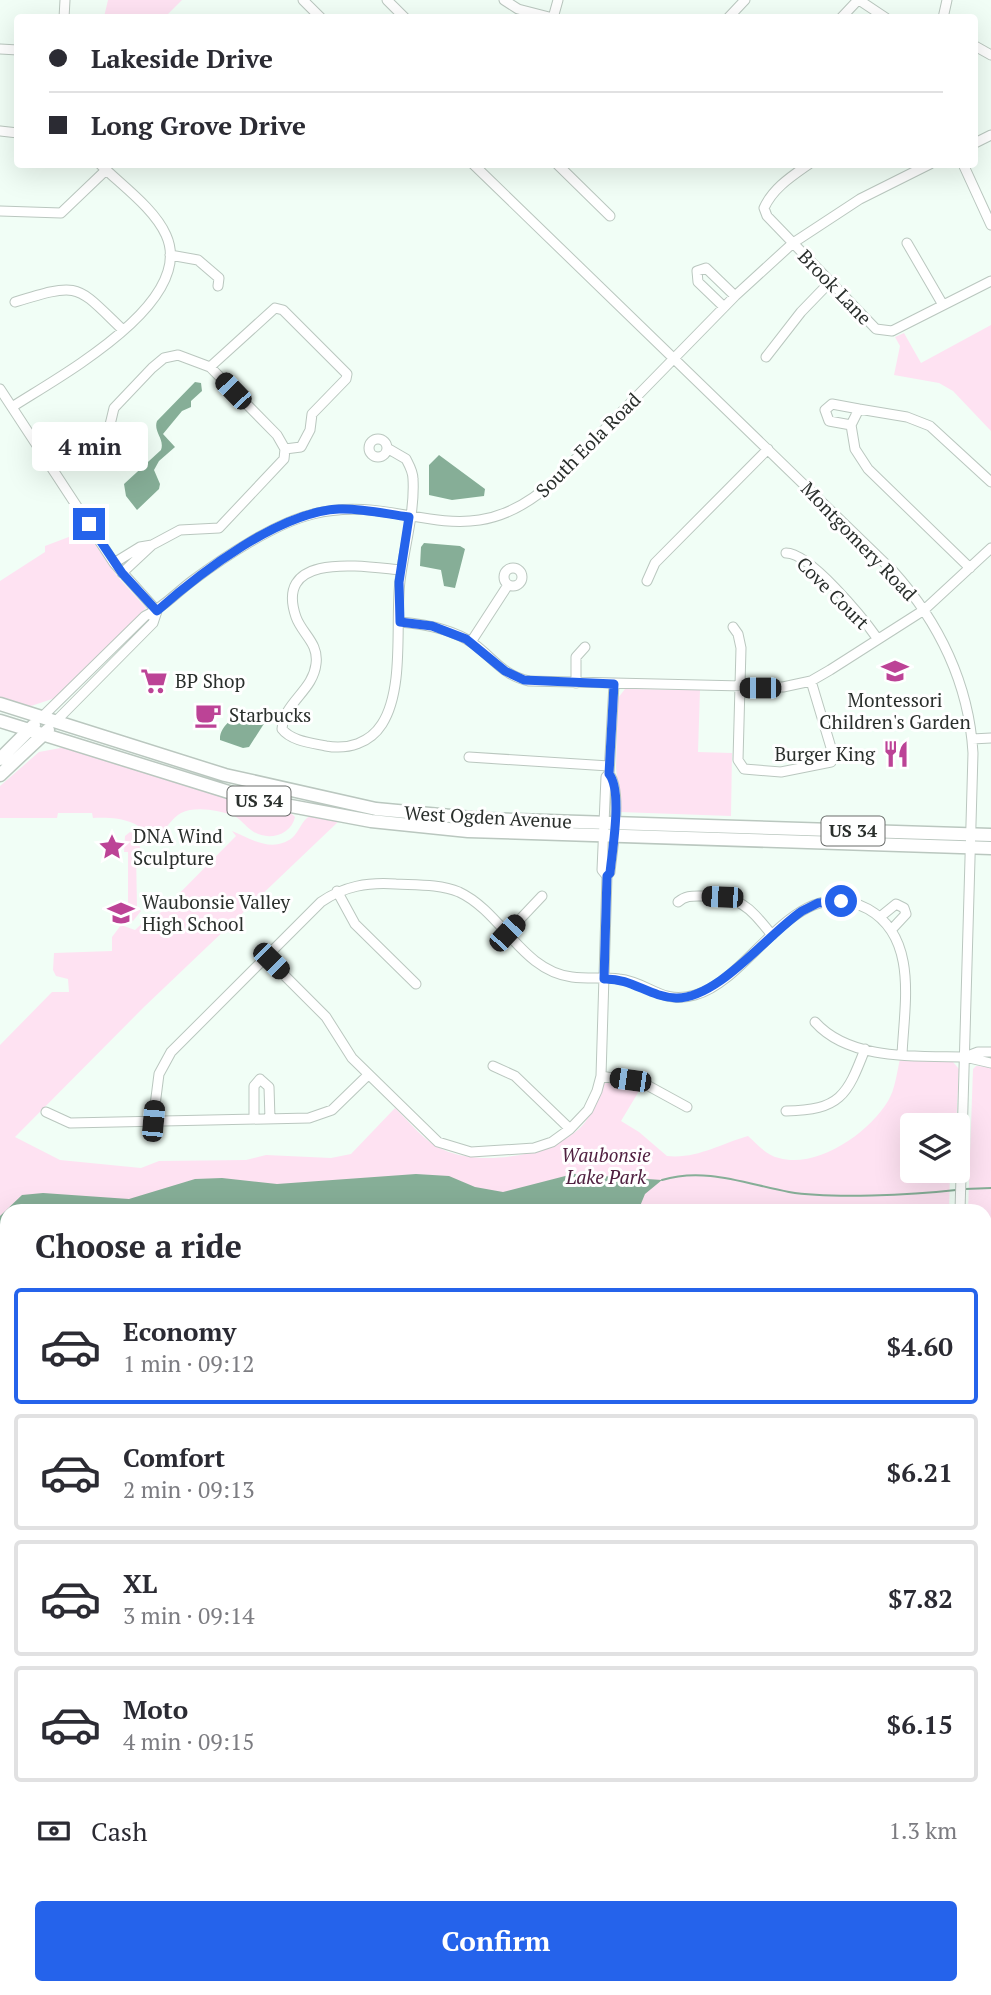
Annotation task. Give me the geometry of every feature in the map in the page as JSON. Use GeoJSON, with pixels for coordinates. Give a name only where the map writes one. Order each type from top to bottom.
{"type":"FeatureCollection","features":[{"type":"Feature","properties":{"kind":"main road","name":"West Ogden Avenue"},"geometry":{"type":"LineString","coordinates":[[0,704],[214,772],[354,806],[456,818],[608,829]]}},
{"type":"Feature","properties":{"kind":"main road","name":"South Eola Road"},"geometry":{"type":"LineString","coordinates":[[0,759],[42,718]]}},
{"type":"Feature","properties":{"kind":"main road","name":"West Ogden Avenue"},"geometry":{"type":"LineString","coordinates":[[0,721],[248,799],[435,829],[608,829],[970,840],[991,835]]}},
{"type":"Feature","properties":{"kind":"main road","name":"South Eola Road"},"geometry":{"type":"LineString","coordinates":[[0,775],[55,722]]}},
{"type":"Feature","properties":{"kind":"main road","name":"West Ogden Avenue"},"geometry":{"type":"LineString","coordinates":[[970,840],[991,848]]}},
{"type":"Feature","properties":{"kind":"street"},"geometry":{"type":"LineString","coordinates":[[303,0],[317,14]]}},
{"type":"Feature","properties":{"kind":"street"},"geometry":{"type":"LineString","coordinates":[[387,0],[401,14]]}},
{"type":"Feature","properties":{"kind":"street"},"geometry":{"type":"LineString","coordinates":[[504,0],[518,9],[537,14]]}},
{"type":"Feature","properties":{"kind":"street"},"geometry":{"type":"LineString","coordinates":[[732,14],[745,0]]}},
{"type":"Feature","properties":{"kind":"street"},"geometry":{"type":"LineString","coordinates":[[845,14],[858,0],[880,14]]}},
{"type":"Feature","properties":{"kind":"street"},"geometry":{"type":"LineString","coordinates":[[0,211],[61,213],[102,168]]}},
{"type":"Feature","properties":{"kind":"street"},"geometry":{"type":"LineString","coordinates":[[12,407],[123,330],[163,288],[169,273],[168,239],[159,222],[104,168]]}},
{"type":"Feature","properties":{"kind":"street","name":"Montgomery Road"},"geometry":{"type":"LineString","coordinates":[[477,168],[893,571],[938,631],[957,673],[972,739],[959,1204]]}},
{"type":"Feature","properties":{"kind":"street"},"geometry":{"type":"LineString","coordinates":[[561,168],[610,216]]}},
{"type":"Feature","properties":{"kind":"street","name":"Brook Lane"},"geometry":{"type":"LineString","coordinates":[[804,168],[783,183],[768,199],[764,208],[871,326],[881,331],[899,328],[991,281]]}},
{"type":"Feature","properties":{"kind":"street","name":"South Eola Road"},"geometry":{"type":"LineString","coordinates":[[42,718],[145,615],[157,611],[209,570],[301,517],[340,509],[467,522],[498,516],[529,502],[556,479],[724,307],[793,243],[860,199],[922,168]]}},
{"type":"Feature","properties":{"kind":"street"},"geometry":{"type":"LineString","coordinates":[[966,168],[991,225]]}},
{"type":"Feature","properties":{"kind":"street"},"geometry":{"type":"LineString","coordinates":[[907,243],[943,305]]}},
{"type":"Feature","properties":{"kind":"street"},"geometry":{"type":"LineString","coordinates":[[170,255],[198,260],[219,278],[218,286]]}},
{"type":"Feature","properties":{"kind":"street"},"geometry":{"type":"LineString","coordinates":[[724,307],[698,282],[697,271],[706,268],[736,296]]}},
{"type":"Feature","properties":{"kind":"street"},"geometry":{"type":"LineString","coordinates":[[766,357],[801,312],[830,282]]}},
{"type":"Feature","properties":{"kind":"street"},"geometry":{"type":"LineString","coordinates":[[15,302],[64,288],[75,290],[87,296],[123,330]]}},
{"type":"Feature","properties":{"kind":"street"},"geometry":{"type":"LineString","coordinates":[[210,367],[275,308],[282,310],[347,374],[346,379],[312,414],[310,430],[301,447],[285,449]]}},
{"type":"Feature","properties":{"kind":"street"},"geometry":{"type":"LineString","coordinates":[[52,467],[109,429],[114,408],[164,358],[178,355],[210,367],[277,435],[285,449],[284,458],[278,468],[219,528],[211,531],[184,528],[152,545],[122,573]]}},
{"type":"Feature","properties":{"kind":"street"},"geometry":{"type":"LineString","coordinates":[[0,389],[114,563],[157,611]]}},
{"type":"Feature","properties":{"kind":"street"},"geometry":{"type":"LineString","coordinates":[[851,425],[829,421],[825,410],[832,404],[907,417],[930,426],[991,482]]}},
{"type":"Feature","properties":{"kind":"street"},"geometry":{"type":"LineString","coordinates":[[859,409],[851,425],[855,449],[868,470],[970,568]]}},
{"type":"Feature","properties":{"kind":"street"},"geometry":{"type":"LineString","coordinates":[[387,449],[405,459],[412,473],[401,570],[400,622],[388,711],[374,734],[357,744],[337,748],[285,733],[282,729],[284,715],[311,681],[317,661],[313,642],[298,621],[293,607],[292,597],[301,579],[317,568],[332,565],[401,570]]}},
{"type":"Feature","properties":{"kind":"street"},"geometry":{"type":"LineString","coordinates":[[647,581],[655,563],[768,449]]}},
{"type":"Feature","properties":{"kind":"street"},"geometry":{"type":"LineString","coordinates":[[114,563],[140,547],[152,545]]}},
{"type":"Feature","properties":{"kind":"street"},"geometry":{"type":"LineString","coordinates":[[400,622],[439,628],[471,642],[513,676],[529,681],[775,688],[811,681],[924,610],[991,548]]}},
{"type":"Feature","properties":{"kind":"street","name":"Cove Court"},"geometry":{"type":"LineString","coordinates":[[786,553],[795,554],[806,561],[857,611],[877,639]]}},
{"type":"Feature","properties":{"kind":"street"},"geometry":{"type":"LineString","coordinates":[[471,642],[508,584]]}},
{"type":"Feature","properties":{"kind":"street","name":"South Eola Road"},"geometry":{"type":"LineString","coordinates":[[55,722],[153,623],[157,611]]}},
{"type":"Feature","properties":{"kind":"street"},"geometry":{"type":"LineString","coordinates":[[733,627],[738,634],[741,648],[738,760],[741,765],[755,771],[791,771],[828,765],[833,758],[811,681]]}},
{"type":"Feature","properties":{"kind":"street"},"geometry":{"type":"LineString","coordinates":[[576,683],[576,657],[584,647]]}},
{"type":"Feature","properties":{"kind":"street"},"geometry":{"type":"LineString","coordinates":[[265,956],[322,1013],[348,1054],[429,1136],[451,1148],[471,1152],[525,1150],[552,1142],[570,1129],[593,1102],[601,1076],[608,829],[614,780],[609,770],[614,684]]}},
{"type":"Feature","properties":{"kind":"street"},"geometry":{"type":"LineString","coordinates":[[972,739],[991,738]]}},
{"type":"Feature","properties":{"kind":"street"},"geometry":{"type":"LineString","coordinates":[[469,757],[609,770]]}},
{"type":"Feature","properties":{"kind":"street"},"geometry":{"type":"LineString","coordinates":[[153,1121],[159,1074],[171,1052],[321,902],[337,891],[376,883],[448,888],[473,900],[549,970],[568,976],[630,981],[663,997],[694,996],[717,983],[802,911],[828,901],[852,903],[880,917],[892,929],[904,966],[902,1055]]}},
{"type":"Feature","properties":{"kind":"street"},"geometry":{"type":"LineString","coordinates":[[337,891],[355,924],[416,984]]}},
{"type":"Feature","properties":{"kind":"street"},"geometry":{"type":"LineString","coordinates":[[507,933],[542,896]]}},
{"type":"Feature","properties":{"kind":"street"},"geometry":{"type":"LineString","coordinates":[[678,902],[688,896],[736,899],[750,909],[772,935]]}},
{"type":"Feature","properties":{"kind":"street"},"geometry":{"type":"LineString","coordinates":[[880,917],[895,904],[904,908],[906,914],[892,929]]}},
{"type":"Feature","properties":{"kind":"street"},"geometry":{"type":"LineString","coordinates":[[815,1022],[828,1035],[865,1049],[902,1055],[965,1057],[991,1063]]}},
{"type":"Feature","properties":{"kind":"street"},"geometry":{"type":"LineString","coordinates":[[786,1111],[817,1110],[835,1102],[850,1087],[865,1049]]}},
{"type":"Feature","properties":{"kind":"street"},"geometry":{"type":"LineString","coordinates":[[965,1057],[978,1052],[991,1052]]}},
{"type":"Feature","properties":{"kind":"street"},"geometry":{"type":"LineString","coordinates":[[494,1066],[516,1076],[570,1129]]}},
{"type":"Feature","properties":{"kind":"street"},"geometry":{"type":"LineString","coordinates":[[46,1112],[70,1123],[270,1119],[321,1115],[338,1105],[369,1075]]}},
{"type":"Feature","properties":{"kind":"street"},"geometry":{"type":"LineString","coordinates":[[601,1076],[645,1084],[687,1107]]}},
{"type":"Feature","properties":{"kind":"street"},"geometry":{"type":"LineString","coordinates":[[254,1119],[254,1086],[259,1079],[265,1080],[269,1087],[270,1119]]}},
{"type":"Feature","properties":{"kind":"green space"},"geometry":{"type":"Polygon","coordinates":[[[108,0],[182,0],[168,14],[105,14],[108,0]]]}},
{"type":"Feature","properties":{"kind":"green space"},"geometry":{"type":"Polygon","coordinates":[[[991,325],[991,431],[953,391],[939,383],[894,375],[900,346],[895,337],[904,333],[921,363],[991,325]]]}},
{"type":"Feature","properties":{"kind":"green space"},"geometry":{"type":"Polygon","coordinates":[[[82,532],[89,535],[117,576],[146,608],[55,698],[28,707],[0,700],[0,581],[45,552],[45,546],[82,532]]]}},
{"type":"Feature","properties":{"kind":"green space"},"geometry":{"type":"Polygon","coordinates":[[[625,689],[700,690],[698,752],[732,753],[731,816],[620,812],[616,767],[618,698],[625,689]]]}},
{"type":"Feature","properties":{"kind":"green space"},"geometry":{"type":"Polygon","coordinates":[[[66,747],[291,813],[295,817],[293,824],[283,833],[264,836],[228,814],[193,810],[178,815],[158,837],[162,842],[159,843],[137,825],[113,818],[93,818],[92,813],[58,813],[57,818],[0,818],[0,786],[39,752],[66,747]]]}},
{"type":"Feature","properties":{"kind":"green space","name":"Waubonsie Lake Park"},"geometry":{"type":"Polygon","coordinates":[[[310,816],[340,820],[144,1007],[15,1137],[60,1160],[141,1168],[159,1161],[246,1160],[266,1155],[331,1158],[351,1154],[395,1108],[424,1137],[444,1150],[477,1158],[496,1158],[534,1152],[568,1137],[586,1121],[607,1081],[642,1086],[621,1121],[639,1132],[667,1156],[698,1153],[748,1136],[770,1154],[794,1160],[809,1158],[841,1146],[868,1125],[890,1097],[900,1059],[953,1062],[959,1069],[957,1113],[900,1113],[900,1183],[950,1183],[949,1204],[0,1204],[0,1045],[52,992],[69,992],[68,979],[56,976],[53,970],[54,953],[112,951],[112,937],[121,925],[135,930],[151,915],[157,916],[236,836],[232,831],[254,841],[269,844],[284,842],[297,832],[310,816]]]}},
{"type":"Feature","properties":{"kind":"green space"},"geometry":{"type":"Polygon","coordinates":[[[130,832],[137,835],[141,852],[136,853],[137,907],[141,911],[133,921],[123,912],[128,910],[128,852],[124,852],[125,836],[130,832]]]}},
{"type":"Feature","properties":{"kind":"green space"},"geometry":{"type":"Polygon","coordinates":[[[976,1066],[991,1067],[991,1204],[968,1204],[973,1069],[976,1066]]]}},
{"type":"Feature","properties":{"kind":"shaded area"},"geometry":{"type":"Polygon","coordinates":[[[195,382],[201,383],[202,391],[191,401],[191,407],[182,411],[163,434],[175,447],[159,461],[154,470],[160,484],[159,489],[137,510],[126,496],[124,484],[161,450],[157,421],[195,382]]]}},
{"type":"Feature","properties":{"kind":"shaded area"},"geometry":{"type":"Polygon","coordinates":[[[439,455],[485,489],[484,496],[452,500],[429,495],[429,465],[439,455]]]}},
{"type":"Feature","properties":{"kind":"shaded area"},"geometry":{"type":"Polygon","coordinates":[[[424,543],[460,546],[465,549],[455,588],[444,586],[441,570],[420,566],[421,547],[424,543]]]}},
{"type":"Feature","properties":{"kind":"shaded area"},"geometry":{"type":"Polygon","coordinates":[[[249,712],[267,719],[249,747],[243,748],[220,740],[222,730],[229,722],[249,712]]]}},
{"type":"Feature","properties":{"kind":"shaded area"},"geometry":{"type":"Polygon","coordinates":[[[416,1174],[449,1176],[475,1187],[503,1192],[573,1174],[662,1180],[645,1194],[641,1204],[13,1204],[22,1195],[43,1193],[129,1199],[195,1179],[222,1178],[277,1184],[416,1174]]]}},
{"type":"Feature","properties":{"kind":"waterway"},"geometry":{"type":"LineString","coordinates":[[662,1180],[678,1176],[710,1176],[789,1192],[849,1196],[956,1190]]}},
{"type":"Feature","properties":{"kind":"waterway"},"geometry":{"type":"LineString","coordinates":[[965,1189],[991,1188]]}},
{"type":"Feature","properties":{"kind":"place","name":"Montessori Children's Garden"},"geometry":{"type":"Point","coordinates":[895,671]}},
{"type":"Feature","properties":{"kind":"place","name":"BP Shop"},"geometry":{"type":"Point","coordinates":[154,681]}},
{"type":"Feature","properties":{"kind":"place","name":"Starbucks"},"geometry":{"type":"Point","coordinates":[208,715]}},
{"type":"Feature","properties":{"kind":"place","name":"Burger King"},"geometry":{"type":"Point","coordinates":[896,754]}},
{"type":"Feature","properties":{"kind":"place","name":"DNA Wind Sculpture"},"geometry":{"type":"Point","coordinates":[112,847]}},
{"type":"Feature","properties":{"kind":"place","name":"Waubonsie Valley High School"},"geometry":{"type":"Point","coordinates":[121,913]}},
{"type":"Feature","properties":{"kind":"route"},"geometry":{"type":"LineString","coordinates":[[89,524],[122,573],[157,611],[209,570],[269,533],[301,517],[340,509],[409,517],[399,582],[400,622],[432,626],[466,639],[499,667],[524,680],[614,684],[609,774],[614,780],[615,823],[610,873],[607,876],[604,979],[630,981],[663,997],[694,996],[717,983],[802,911],[818,903],[841,901]]}}]}
